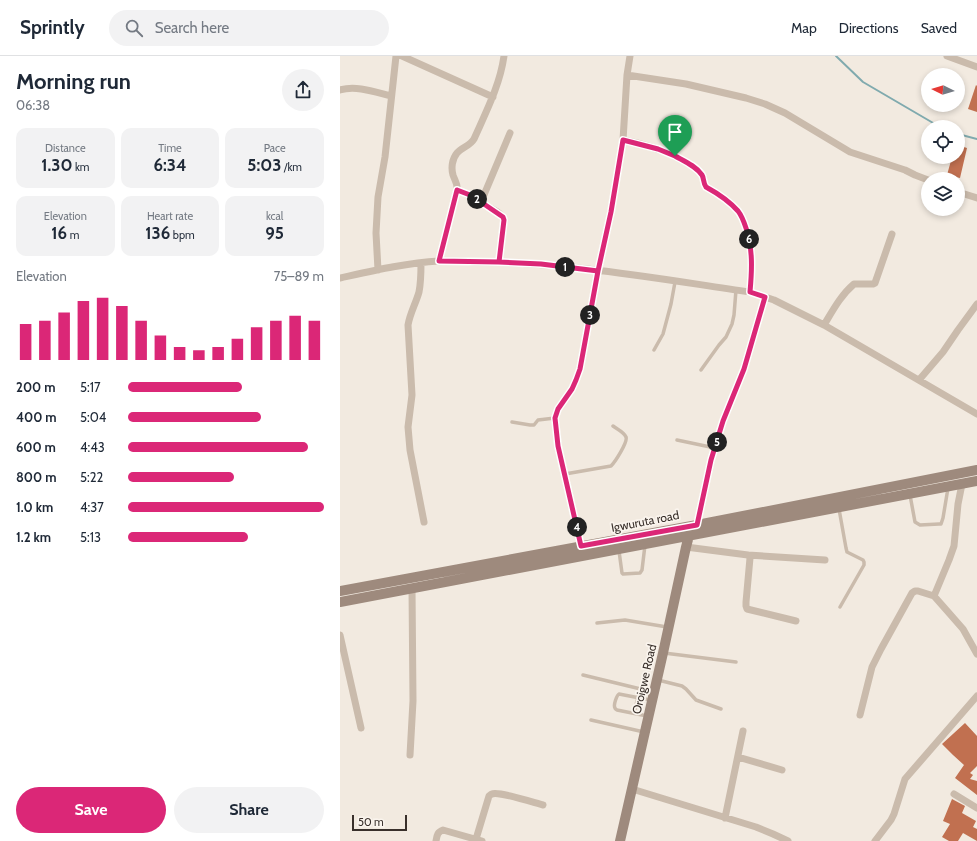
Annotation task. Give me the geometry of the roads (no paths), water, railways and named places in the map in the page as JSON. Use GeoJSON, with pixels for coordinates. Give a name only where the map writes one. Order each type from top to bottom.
{"type":"FeatureCollection","features":[{"type":"Feature","properties":{"kind":"main road","name":"Igwuruta road"},"geometry":{"type":"LineString","coordinates":[[340,591],[697,525],[977,470]]}},
{"type":"Feature","properties":{"kind":"main road","name":"Igwuruta road"},"geometry":{"type":"LineString","coordinates":[[340,602],[977,482]]}},
{"type":"Feature","properties":{"kind":"main road","name":"Oroigwe Road"},"geometry":{"type":"LineString","coordinates":[[620,841],[686,547],[689,536],[697,525]]}},
{"type":"Feature","properties":{"kind":"street"},"geometry":{"type":"LineString","coordinates":[[378,270],[376,233],[378,197],[385,157],[396,56]]}},
{"type":"Feature","properties":{"kind":"street"},"geometry":{"type":"LineString","coordinates":[[402,56],[493,97]]}},
{"type":"Feature","properties":{"kind":"street"},"geometry":{"type":"LineString","coordinates":[[439,261],[458,186],[453,175],[453,160],[456,153],[469,145],[474,139],[493,97],[504,56]]}},
{"type":"Feature","properties":{"kind":"street"},"geometry":{"type":"LineString","coordinates":[[581,546],[558,446],[555,418],[558,409],[572,389],[580,369],[598,271],[611,212],[623,140],[627,74],[630,56]]}},
{"type":"Feature","properties":{"kind":"street"},"geometry":{"type":"LineString","coordinates":[[947,56],[977,67]]}},
{"type":"Feature","properties":{"kind":"street"},"geometry":{"type":"LineString","coordinates":[[627,74],[686,84],[765,104],[785,113],[850,152],[882,161],[921,177]]}},
{"type":"Feature","properties":{"kind":"street"},"geometry":{"type":"LineString","coordinates":[[340,90],[359,88],[391,96]]}},
{"type":"Feature","properties":{"kind":"street"},"geometry":{"type":"LineString","coordinates":[[481,202],[510,133]]}},
{"type":"Feature","properties":{"kind":"street"},"geometry":{"type":"LineString","coordinates":[[623,140],[658,149],[691,165],[701,173],[703,176],[704,185],[706,187],[731,203],[743,220],[748,235],[752,254],[750,292]]}},
{"type":"Feature","properties":{"kind":"street"},"geometry":{"type":"LineString","coordinates":[[457,190],[470,195],[503,217],[504,220],[499,262]]}},
{"type":"Feature","properties":{"kind":"street"},"geometry":{"type":"LineString","coordinates":[[965,194],[977,198]]}},
{"type":"Feature","properties":{"kind":"street"},"geometry":{"type":"LineString","coordinates":[[824,325],[841,298],[854,284],[875,283],[892,234]]}},
{"type":"Feature","properties":{"kind":"street"},"geometry":{"type":"LineString","coordinates":[[340,278],[378,270],[439,261],[499,262],[541,264],[750,292],[790,307],[824,325],[977,414]]}},
{"type":"Feature","properties":{"kind":"street"},"geometry":{"type":"LineString","coordinates":[[421,264],[422,274],[420,285],[409,317],[408,325],[412,395],[408,427],[410,450],[424,522]]}},
{"type":"Feature","properties":{"kind":"street"},"geometry":{"type":"LineString","coordinates":[[697,525],[711,460],[723,421],[744,369],[765,297]]}},
{"type":"Feature","properties":{"kind":"street"},"geometry":{"type":"LineString","coordinates":[[919,380],[943,352],[977,304]]}},
{"type":"Feature","properties":{"kind":"street"},"geometry":{"type":"LineString","coordinates":[[934,596],[954,546],[958,504],[962,484]]}},
{"type":"Feature","properties":{"kind":"street"},"geometry":{"type":"LineString","coordinates":[[686,547],[748,555],[825,560]]}},
{"type":"Feature","properties":{"kind":"street"},"geometry":{"type":"LineString","coordinates":[[748,555],[750,558],[746,608],[796,621]]}},
{"type":"Feature","properties":{"kind":"street"},"geometry":{"type":"LineString","coordinates":[[410,755],[413,701],[412,588]]}},
{"type":"Feature","properties":{"kind":"street"},"geometry":{"type":"LineString","coordinates":[[860,715],[872,667],[912,593],[915,591],[934,596],[963,629],[977,654]]}},
{"type":"Feature","properties":{"kind":"street"},"geometry":{"type":"LineString","coordinates":[[340,635],[361,728]]}},
{"type":"Feature","properties":{"kind":"street"},"geometry":{"type":"LineString","coordinates":[[875,841],[894,814],[905,779],[977,696]]}},
{"type":"Feature","properties":{"kind":"street"},"geometry":{"type":"LineString","coordinates":[[725,818],[743,731]]}},
{"type":"Feature","properties":{"kind":"street"},"geometry":{"type":"LineString","coordinates":[[738,757],[782,770]]}},
{"type":"Feature","properties":{"kind":"street"},"geometry":{"type":"LineString","coordinates":[[632,789],[725,818],[773,834],[788,841]]}},
{"type":"Feature","properties":{"kind":"street"},"geometry":{"type":"LineString","coordinates":[[436,841],[437,835],[443,830],[479,840],[489,796],[492,793],[522,798],[543,805]]}},
{"type":"Feature","properties":{"kind":"street"},"geometry":{"type":"LineString","coordinates":[[954,794],[977,808]]}},
{"type":"Feature","properties":{"kind":"lane"},"geometry":{"type":"LineString","coordinates":[[654,350],[663,334],[676,282]]}},
{"type":"Feature","properties":{"kind":"lane"},"geometry":{"type":"LineString","coordinates":[[701,370],[726,337],[732,324],[736,290]]}},
{"type":"Feature","properties":{"kind":"lane"},"geometry":{"type":"LineString","coordinates":[[512,422],[530,425],[534,424],[538,420],[555,418]]}},
{"type":"Feature","properties":{"kind":"lane"},"geometry":{"type":"LineString","coordinates":[[565,474],[611,466],[626,440],[626,435],[613,426]]}},
{"type":"Feature","properties":{"kind":"lane"},"geometry":{"type":"LineString","coordinates":[[677,440],[715,448]]}},
{"type":"Feature","properties":{"kind":"lane"},"geometry":{"type":"LineString","coordinates":[[910,494],[915,522],[920,525],[941,524],[948,487]]}},
{"type":"Feature","properties":{"kind":"lane"},"geometry":{"type":"LineString","coordinates":[[839,508],[846,548],[848,552],[864,562],[864,565],[840,607]]}},
{"type":"Feature","properties":{"kind":"lane"},"geometry":{"type":"LineString","coordinates":[[618,550],[622,573],[640,573],[642,570],[645,544]]}},
{"type":"Feature","properties":{"kind":"lane"},"geometry":{"type":"LineString","coordinates":[[597,623],[625,620],[668,628]]}},
{"type":"Feature","properties":{"kind":"lane"},"geometry":{"type":"LineString","coordinates":[[663,653],[736,662]]}},
{"type":"Feature","properties":{"kind":"lane"},"geometry":{"type":"LineString","coordinates":[[583,675],[653,696]]}},
{"type":"Feature","properties":{"kind":"lane"},"geometry":{"type":"LineString","coordinates":[[657,680],[682,686],[696,700],[721,709]]}},
{"type":"Feature","properties":{"kind":"lane"},"geometry":{"type":"LineString","coordinates":[[648,717],[615,709],[614,706],[617,695],[619,694],[638,697],[653,696]]}},
{"type":"Feature","properties":{"kind":"lane"},"geometry":{"type":"LineString","coordinates":[[634,713],[638,697]]}},
{"type":"Feature","properties":{"kind":"lane"},"geometry":{"type":"LineString","coordinates":[[591,720],[645,733]]}},
{"type":"Feature","properties":{"kind":"waterway"},"geometry":{"type":"LineString","coordinates":[[836,56],[863,82],[928,120]]}},
{"type":"Feature","properties":{"kind":"waterway"},"geometry":{"type":"LineString","coordinates":[[965,136],[977,139]]}}]}
